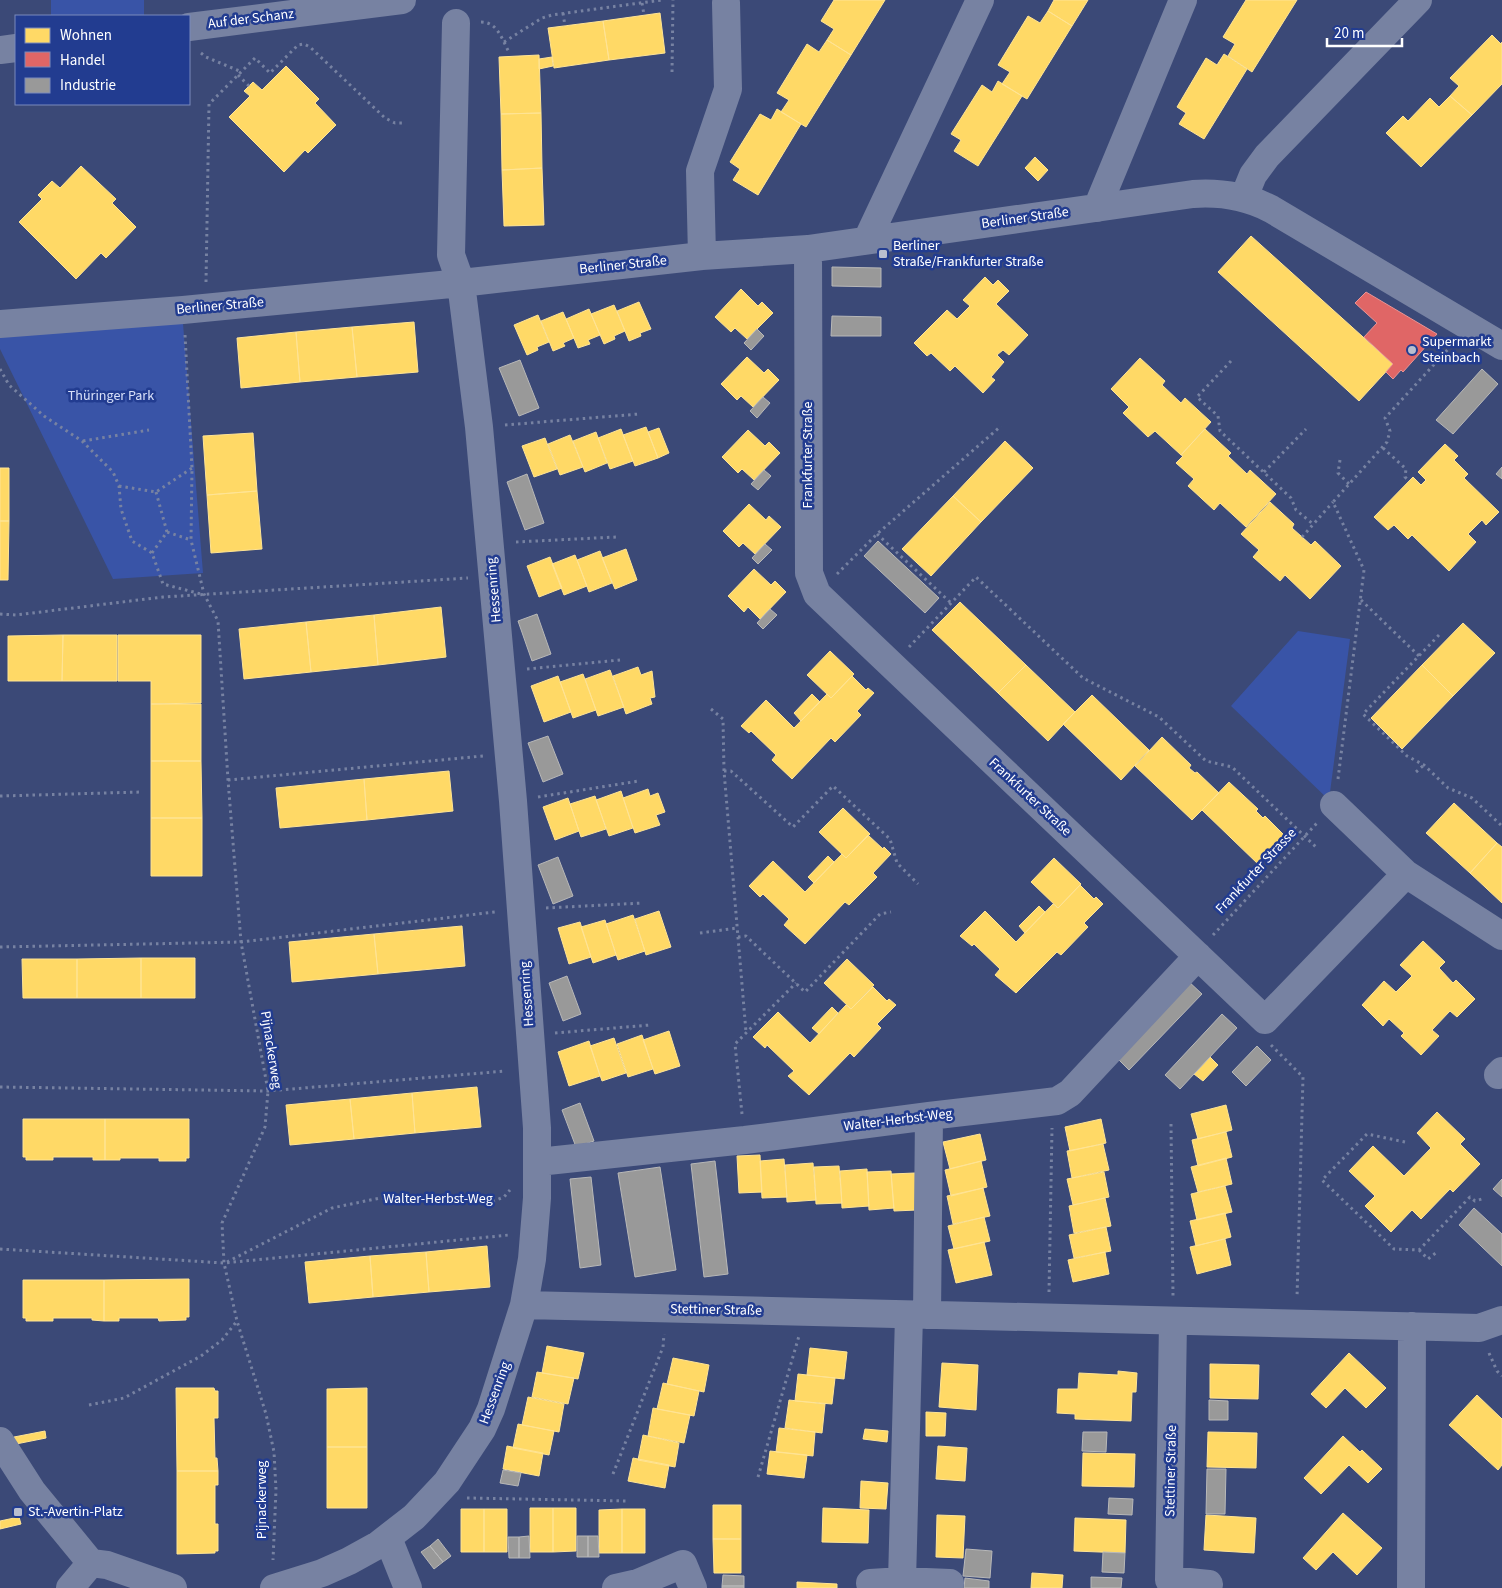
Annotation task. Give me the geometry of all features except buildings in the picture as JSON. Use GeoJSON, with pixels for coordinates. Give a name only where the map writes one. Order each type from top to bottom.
{"type":"FeatureCollection","features":[{"type":"Feature","properties":{"kind":"street","name":"Auf der Schanz"},"geometry":{"type":"LineString","coordinates":[[192,26],[402,0]]}},
{"type":"Feature","properties":{"kind":"street"},"geometry":{"type":"LineString","coordinates":[[867,240],[980,0]]}},
{"type":"Feature","properties":{"kind":"street"},"geometry":{"type":"LineString","coordinates":[[1097,208],[1183,0]]}},
{"type":"Feature","properties":{"kind":"street"},"geometry":{"type":"LineString","coordinates":[[1244,197],[1253,174],[1266,156],[1418,0]]}},
{"type":"Feature","properties":{"kind":"street"},"geometry":{"type":"LineString","coordinates":[[702,256],[700,171],[728,88],[726,3]]}},
{"type":"Feature","properties":{"kind":"street","name":"Hessenring"},"geometry":{"type":"LineString","coordinates":[[275,1588],[307,1584],[388,1538],[403,1527],[434,1497],[453,1474],[482,1429],[498,1390],[524,1305],[535,1232],[538,1171],[537,1128],[513,800],[479,428],[461,283],[451,255],[456,24]]}},
{"type":"Feature","properties":{"kind":"street"},"geometry":{"type":"LineString","coordinates":[[0,50],[15,48]]}},
{"type":"Feature","properties":{"kind":"street","name":"Berliner Straße"},"geometry":{"type":"LineString","coordinates":[[0,324],[194,309],[461,283],[702,256],[808,249],[1193,194],[1221,194],[1244,197],[1271,208],[1502,346]]}},
{"type":"Feature","properties":{"kind":"street","name":"Frankfurter Straße"},"geometry":{"type":"LineString","coordinates":[[808,249],[809,573],[817,594],[1265,1020]]}},
{"type":"Feature","properties":{"kind":"street"},"geometry":{"type":"LineString","coordinates":[[1334,805],[1406,874],[1502,936]]}},
{"type":"Feature","properties":{"kind":"street"},"geometry":{"type":"LineString","coordinates":[[1265,1020],[1406,874]]}},
{"type":"Feature","properties":{"kind":"street","name":"Walter-Herbst-Weg"},"geometry":{"type":"LineString","coordinates":[[538,1171],[745,1140],[1052,1102],[1062,1099],[1198,956]]}},
{"type":"Feature","properties":{"kind":"street"},"geometry":{"type":"LineString","coordinates":[[902,1581],[929,1116]]}},
{"type":"Feature","properties":{"kind":"street","name":"Stettiner Straße"},"geometry":{"type":"LineString","coordinates":[[524,1305],[1479,1328],[1502,1320]]}},
{"type":"Feature","properties":{"kind":"street","name":"Stettiner Straße"},"geometry":{"type":"LineString","coordinates":[[1173,1322],[1169,1580],[1209,1584]]}},
{"type":"Feature","properties":{"kind":"street"},"geometry":{"type":"LineString","coordinates":[[1411,1588],[1412,1326]]}},
{"type":"Feature","properties":{"kind":"street"},"geometry":{"type":"LineString","coordinates":[[0,1441],[32,1491],[91,1564],[108,1565],[173,1588]]}},
{"type":"Feature","properties":{"kind":"street"},"geometry":{"type":"LineString","coordinates":[[388,1538],[408,1588]]}},
{"type":"Feature","properties":{"kind":"street"},"geometry":{"type":"LineString","coordinates":[[70,1588],[91,1564]]}},
{"type":"Feature","properties":{"kind":"street"},"geometry":{"type":"LineString","coordinates":[[616,1588],[643,1581],[688,1576]]}},
{"type":"Feature","properties":{"kind":"street"},"geometry":{"type":"LineString","coordinates":[[870,1583],[902,1581],[950,1583]]}},
{"type":"Feature","properties":{"kind":"path"},"geometry":{"type":"LineString","coordinates":[[504,42],[542,18],[563,13],[662,0]]}},
{"type":"Feature","properties":{"kind":"path"},"geometry":{"type":"LineString","coordinates":[[672,72],[673,0]]}},
{"type":"Feature","properties":{"kind":"path"},"geometry":{"type":"LineString","coordinates":[[642,3],[644,15]]}},
{"type":"Feature","properties":{"kind":"path"},"geometry":{"type":"LineString","coordinates":[[563,13],[565,26]]}},
{"type":"Feature","properties":{"kind":"path"},"geometry":{"type":"LineString","coordinates":[[456,24],[488,22],[496,28],[509,52]]}},
{"type":"Feature","properties":{"kind":"path"},"geometry":{"type":"LineString","coordinates":[[192,26],[197,44],[203,54],[242,72]]}},
{"type":"Feature","properties":{"kind":"path","name":"Pijnackerweg"},"geometry":{"type":"LineString","coordinates":[[275,1588],[273,1553],[276,1490],[274,1452],[266,1414],[237,1321],[224,1263],[222,1223],[265,1127],[268,1091],[240,942],[218,621],[204,594],[191,540],[194,309],[210,104],[256,58],[270,73],[298,45],[304,44],[310,47],[385,118],[395,123],[404,123]]}},
{"type":"Feature","properties":{"kind":"path"},"geometry":{"type":"LineString","coordinates":[[238,75],[249,86]]}},
{"type":"Feature","properties":{"kind":"path"},"geometry":{"type":"LineString","coordinates":[[1302,537],[1383,448],[1390,431],[1386,418],[1468,326]]}},
{"type":"Feature","properties":{"kind":"path"},"geometry":{"type":"LineString","coordinates":[[1231,361],[1197,396],[1218,416],[1220,430],[1291,498],[1296,510],[1313,524]]}},
{"type":"Feature","properties":{"kind":"path"},"geometry":{"type":"LineString","coordinates":[[0,369],[9,385],[44,416],[82,441],[112,472],[119,486],[120,509],[132,541],[152,553],[163,584],[204,594]]}},
{"type":"Feature","properties":{"kind":"path"},"geometry":{"type":"LineString","coordinates":[[479,428],[639,414]]}},
{"type":"Feature","properties":{"kind":"path"},"geometry":{"type":"LineString","coordinates":[[817,594],[877,534],[1001,426]]}},
{"type":"Feature","properties":{"kind":"path"},"geometry":{"type":"LineString","coordinates":[[1264,472],[1306,429]]}},
{"type":"Feature","properties":{"kind":"path"},"geometry":{"type":"LineString","coordinates":[[82,441],[149,430]]}},
{"type":"Feature","properties":{"kind":"path"},"geometry":{"type":"LineString","coordinates":[[1383,448],[1406,469],[1405,477],[1409,481]]}},
{"type":"Feature","properties":{"kind":"path"},"geometry":{"type":"LineString","coordinates":[[1340,460],[1338,474],[1349,484]]}},
{"type":"Feature","properties":{"kind":"path"},"geometry":{"type":"LineString","coordinates":[[119,486],[156,492],[192,468]]}},
{"type":"Feature","properties":{"kind":"path"},"geometry":{"type":"LineString","coordinates":[[156,492],[167,532]]}},
{"type":"Feature","properties":{"kind":"path"},"geometry":{"type":"LineString","coordinates":[[1333,502],[1364,570],[1334,805]]}},
{"type":"Feature","properties":{"kind":"path"},"geometry":{"type":"LineString","coordinates":[[152,553],[167,532]]}},
{"type":"Feature","properties":{"kind":"path"},"geometry":{"type":"LineString","coordinates":[[167,532],[191,540]]}},
{"type":"Feature","properties":{"kind":"path"},"geometry":{"type":"LineString","coordinates":[[877,534],[951,603]]}},
{"type":"Feature","properties":{"kind":"path"},"geometry":{"type":"LineString","coordinates":[[490,544],[616,537]]}},
{"type":"Feature","properties":{"kind":"path"},"geometry":{"type":"LineString","coordinates":[[0,614],[16,615],[163,597],[492,576]]}},
{"type":"Feature","properties":{"kind":"path"},"geometry":{"type":"LineString","coordinates":[[891,666],[976,577],[1084,678],[1159,717],[1206,762],[1232,767],[1316,847]]}},
{"type":"Feature","properties":{"kind":"path"},"geometry":{"type":"LineString","coordinates":[[1360,600],[1419,656]]}},
{"type":"Feature","properties":{"kind":"path"},"geometry":{"type":"LineString","coordinates":[[1439,635],[1364,714],[1407,756],[1424,765],[1448,788],[1472,798],[1502,826]]}},
{"type":"Feature","properties":{"kind":"path"},"geometry":{"type":"LineString","coordinates":[[501,671],[620,660]]}},
{"type":"Feature","properties":{"kind":"path"},"geometry":{"type":"LineString","coordinates":[[711,709],[723,719],[724,771],[746,1032]]}},
{"type":"Feature","properties":{"kind":"path"},"geometry":{"type":"LineString","coordinates":[[228,780],[508,754]]}},
{"type":"Feature","properties":{"kind":"path"},"geometry":{"type":"LineString","coordinates":[[1416,772],[1424,765]]}},
{"type":"Feature","properties":{"kind":"path"},"geometry":{"type":"LineString","coordinates":[[724,771],[731,771],[793,828],[833,786],[890,839],[897,863],[918,884]]}},
{"type":"Feature","properties":{"kind":"path"},"geometry":{"type":"LineString","coordinates":[[513,800],[639,781]]}},
{"type":"Feature","properties":{"kind":"path"},"geometry":{"type":"LineString","coordinates":[[0,796],[141,792]]}},
{"type":"Feature","properties":{"kind":"path","name":"Frankfurter Strasse"},"geometry":{"type":"LineString","coordinates":[[1198,956],[1218,928],[1334,805]]}},
{"type":"Feature","properties":{"kind":"path"},"geometry":{"type":"LineString","coordinates":[[0,947],[240,942],[521,909],[642,903]]}},
{"type":"Feature","properties":{"kind":"path"},"geometry":{"type":"LineString","coordinates":[[738,937],[746,936],[805,992],[880,914],[891,912]]}},
{"type":"Feature","properties":{"kind":"path"},"geometry":{"type":"LineString","coordinates":[[700,933],[737,928]]}},
{"type":"Feature","properties":{"kind":"path"},"geometry":{"type":"LineString","coordinates":[[745,1140],[735,1044],[796,983]]}},
{"type":"Feature","properties":{"kind":"path"},"geometry":{"type":"LineString","coordinates":[[1265,1020],[1271,1045],[1303,1077],[1296,1324]]}},
{"type":"Feature","properties":{"kind":"path"},"geometry":{"type":"LineString","coordinates":[[529,1035],[650,1025]]}},
{"type":"Feature","properties":{"kind":"path"},"geometry":{"type":"LineString","coordinates":[[0,1087],[268,1091],[532,1069]]}},
{"type":"Feature","properties":{"kind":"path"},"geometry":{"type":"LineString","coordinates":[[1049,1319],[1052,1102]]}},
{"type":"Feature","properties":{"kind":"path"},"geometry":{"type":"LineString","coordinates":[[1171,1124],[1173,1322]]}},
{"type":"Feature","properties":{"kind":"path"},"geometry":{"type":"LineString","coordinates":[[1405,1142],[1367,1134],[1322,1180],[1394,1249],[1419,1250],[1428,1259],[1437,1252]]}},
{"type":"Feature","properties":{"kind":"path","name":"Walter-Herbst-Weg"},"geometry":{"type":"LineString","coordinates":[[224,1263],[332,1208],[380,1198],[494,1201],[504,1197],[518,1180],[538,1171]]}},
{"type":"Feature","properties":{"kind":"path"},"geometry":{"type":"LineString","coordinates":[[1419,1250],[1470,1197],[1474,1201],[1485,1198]]}},
{"type":"Feature","properties":{"kind":"path"},"geometry":{"type":"LineString","coordinates":[[0,1249],[224,1263],[535,1232]]}},
{"type":"Feature","properties":{"kind":"path"},"geometry":{"type":"LineString","coordinates":[[758,1477],[806,1312]]}},
{"type":"Feature","properties":{"kind":"path"},"geometry":{"type":"LineString","coordinates":[[89,1405],[124,1398],[201,1356],[222,1340],[237,1321]]}},
{"type":"Feature","properties":{"kind":"path"},"geometry":{"type":"LineString","coordinates":[[613,1474],[663,1347]]}},
{"type":"Feature","properties":{"kind":"path"},"geometry":{"type":"LineString","coordinates":[[434,1497],[627,1501]]}},
{"type":"Feature","properties":{"kind":"green space"},"geometry":{"type":"Polygon","coordinates":[[[51,0],[144,0],[144,15],[51,15],[51,0]]]}},
{"type":"Feature","properties":{"kind":"green space","name":"Thüringer Park"},"geometry":{"type":"Polygon","coordinates":[[[182,311],[203,573],[113,579],[0,349],[0,327],[182,311]]]}},
{"type":"Feature","properties":{"kind":"green space"},"geometry":{"type":"Polygon","coordinates":[[[1298,631],[1350,639],[1329,800],[1231,706],[1298,631]]]}},
{"type":"Feature","properties":{"kind":"place","name":"Berliner Straße/Frankfurter Straße"},"geometry":{"type":"Point","coordinates":[883,254]}},
{"type":"Feature","properties":{"kind":"place","name":"Supermarkt Steinbach"},"geometry":{"type":"Point","coordinates":[1412,350]}},
{"type":"Feature","properties":{"kind":"place","name":"St.-Avertin-Platz"},"geometry":{"type":"Point","coordinates":[18,1512]}}]}
